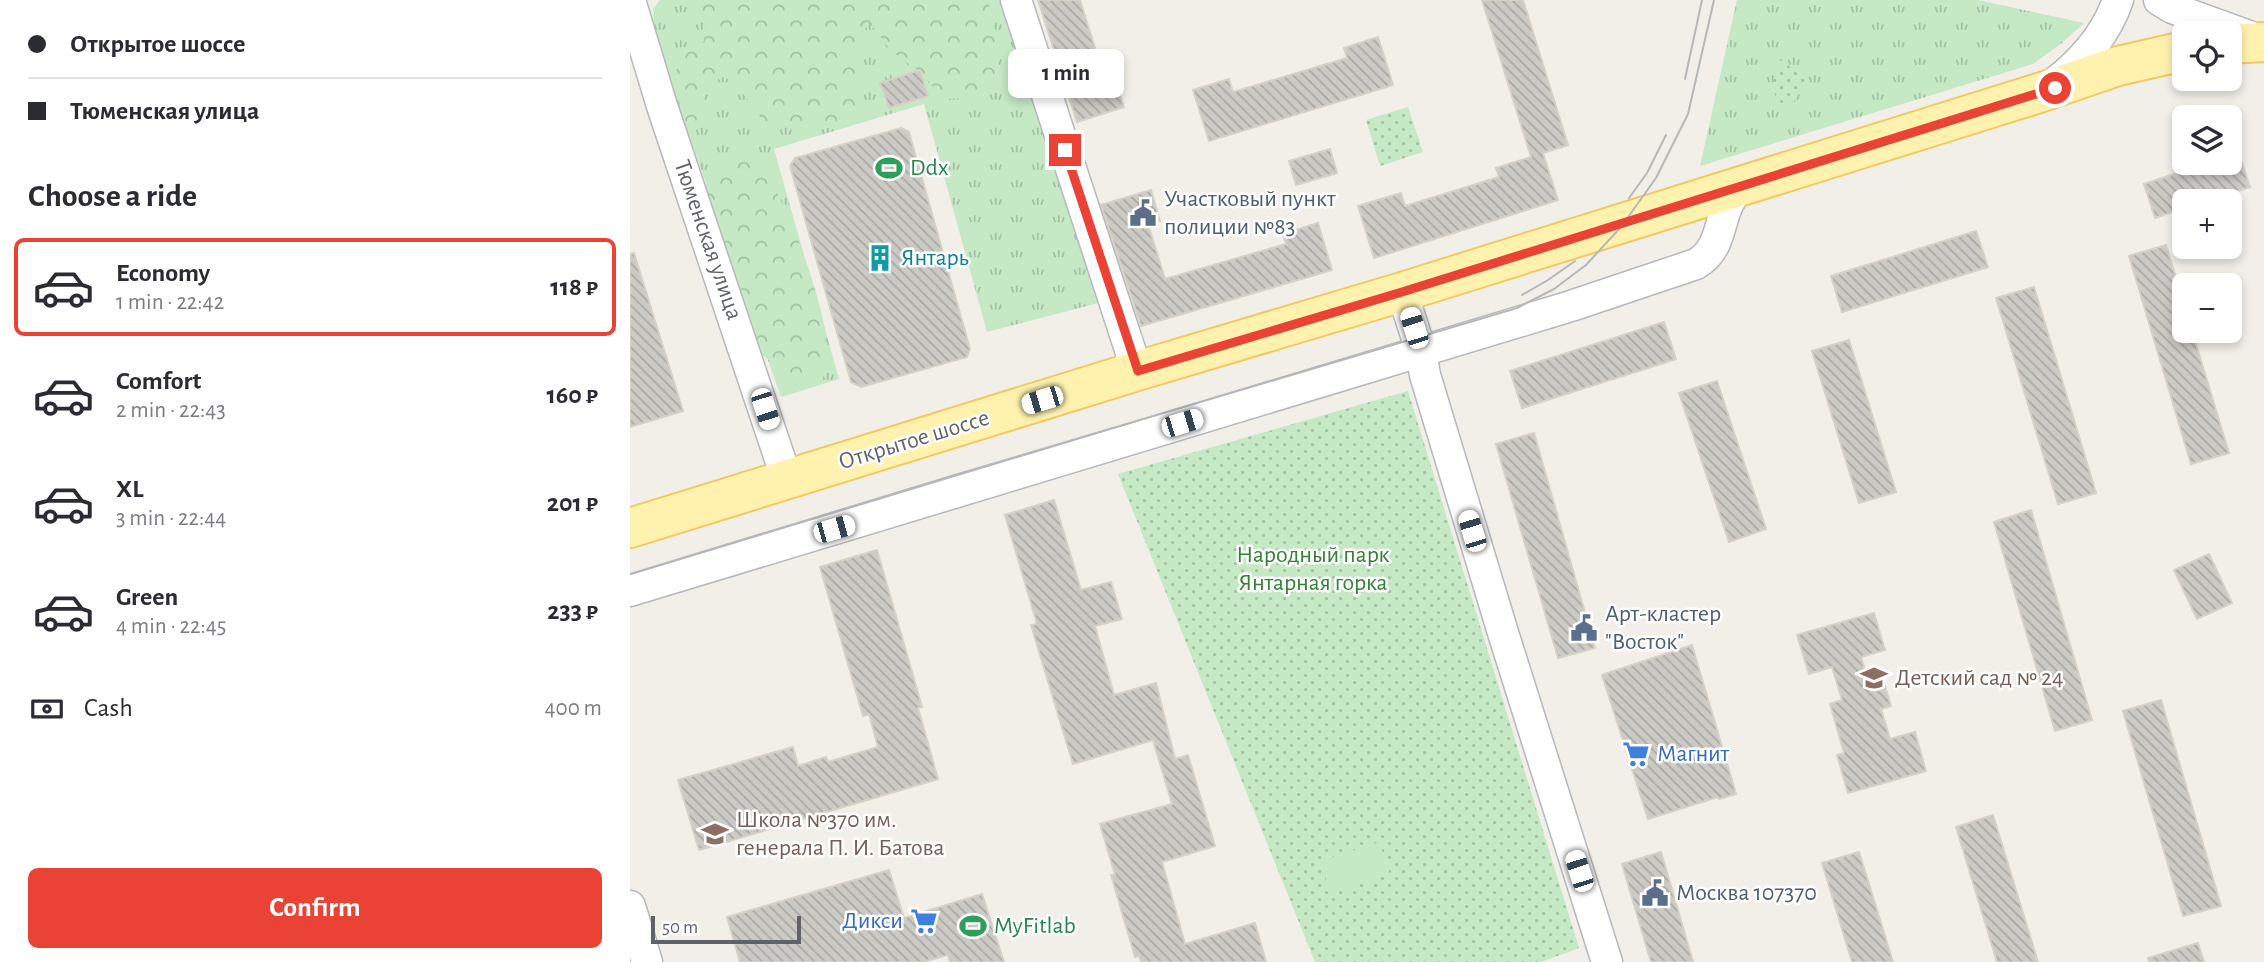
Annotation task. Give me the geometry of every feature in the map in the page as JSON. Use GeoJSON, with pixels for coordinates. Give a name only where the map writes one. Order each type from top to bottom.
{"type":"FeatureCollection","features":[{"type":"Feature","properties":{"kind":"main road"},"geometry":{"type":"LineString","coordinates":[[2242,43],[2264,41]]}},
{"type":"Feature","properties":{"kind":"main road","name":"Открытое шоссе"},"geometry":{"type":"LineString","coordinates":[[630,528],[1402,292],[2139,61],[2172,54]]}},
{"type":"Feature","properties":{"kind":"street","name":"Тюменская улица"},"geometry":{"type":"LineString","coordinates":[[630,0],[662,106],[787,480]]}},
{"type":"Feature","properties":{"kind":"street"},"geometry":{"type":"LineString","coordinates":[[1016,0],[1138,371]]}},
{"type":"Feature","properties":{"kind":"street"},"geometry":{"type":"LineString","coordinates":[[2159,0],[2172,8],[2264,41]]}},
{"type":"Feature","properties":{"kind":"street"},"geometry":{"type":"LineString","coordinates":[[2115,8],[2121,45],[2139,61]]}},
{"type":"Feature","properties":{"kind":"street"},"geometry":{"type":"LineString","coordinates":[[2042,92],[2088,52],[2115,8]]}},
{"type":"Feature","properties":{"kind":"street"},"geometry":{"type":"LineString","coordinates":[[630,591],[1571,306],[1696,264],[1713,251],[1726,207],[1732,194],[1742,185]]}},
{"type":"Feature","properties":{"kind":"street"},"geometry":{"type":"LineString","coordinates":[[1402,292],[1504,636],[1607,962]]}},
{"type":"Feature","properties":{"kind":"street"},"geometry":{"type":"LineString","coordinates":[[630,906],[647,962]]}},
{"type":"Feature","properties":{"kind":"green space"},"geometry":{"type":"Polygon","coordinates":[[[660,0],[1006,0],[1102,302],[987,332],[924,104],[774,149],[839,379],[781,397],[655,38],[653,9],[660,0]]]}},
{"type":"Feature","properties":{"kind":"green space"},"geometry":{"type":"Polygon","coordinates":[[[988,0],[997,40],[997,64],[986,86],[975,98],[942,99],[923,74],[891,51],[869,22],[853,49],[859,110],[857,120],[849,127],[776,128],[767,124],[732,80],[722,77],[706,93],[694,131],[684,129],[673,100],[671,78],[688,52],[704,41],[705,30],[700,10],[706,1],[988,0]]]}},
{"type":"Feature","properties":{"kind":"green space"},"geometry":{"type":"Polygon","coordinates":[[[1737,0],[1978,0],[2084,23],[2033,64],[1700,166],[1737,0]]]}},
{"type":"Feature","properties":{"kind":"green space"},"geometry":{"type":"Polygon","coordinates":[[[1779,58],[1805,79],[1792,108],[1783,104],[1774,94],[1773,81],[1779,58]]]}},
{"type":"Feature","properties":{"kind":"green space"},"geometry":{"type":"Polygon","coordinates":[[[1408,107],[1423,152],[1380,166],[1366,120],[1408,107]]]}},
{"type":"Feature","properties":{"kind":"green space"},"geometry":{"type":"Polygon","coordinates":[[[743,152],[758,164],[771,182],[793,228],[812,280],[828,349],[822,381],[780,382],[775,365],[750,345],[703,195],[709,180],[722,162],[743,152]]]}},
{"type":"Feature","properties":{"kind":"green space","name":"Народный парк Янтарная горка"},"geometry":{"type":"Polygon","coordinates":[[[1408,391],[1579,948],[1541,962],[1315,962],[1118,474],[1408,391]]]}},
{"type":"Feature","properties":{"kind":"green space"},"geometry":{"type":"Polygon","coordinates":[[[1379,842],[1390,874],[1331,894],[1320,861],[1379,842]]]}},
{"type":"Feature","properties":{"kind":"building"},"geometry":{"type":"Polygon","coordinates":[[[1038,0],[1080,0],[1101,67],[1110,64],[1124,107],[1077,122],[1038,0]]]}},
{"type":"Feature","properties":{"kind":"building"},"geometry":{"type":"Polygon","coordinates":[[[1482,0],[1523,0],[1568,145],[1543,153],[1558,200],[1374,258],[1358,206],[1401,193],[1405,206],[1499,177],[1496,168],[1531,157],[1482,0]]]}},
{"type":"Feature","properties":{"kind":"building"},"geometry":{"type":"Polygon","coordinates":[[[1378,37],[1393,85],[1209,141],[1193,90],[1229,79],[1233,92],[1347,58],[1344,48],[1378,37]]]}},
{"type":"Feature","properties":{"kind":"building"},"geometry":{"type":"Polygon","coordinates":[[[920,70],[928,96],[889,108],[880,83],[920,70]]]}},
{"type":"Feature","properties":{"kind":"building","name":"Янтарь"},"geometry":{"type":"Polygon","coordinates":[[[901,128],[909,132],[970,349],[967,357],[861,387],[851,382],[790,166],[795,158],[901,128]]]}},
{"type":"Feature","properties":{"kind":"building"},"geometry":{"type":"Polygon","coordinates":[[[1330,149],[1337,173],[1296,185],[1289,161],[1330,149]]]}},
{"type":"Feature","properties":{"kind":"building"},"geometry":{"type":"Polygon","coordinates":[[[2242,163],[2250,187],[2242,190],[2172,189],[2172,212],[2155,218],[2144,184],[2172,175],[2242,175],[2242,163]]]}},
{"type":"Feature","properties":{"kind":"building"},"geometry":{"type":"Polygon","coordinates":[[[1151,190],[1160,221],[1148,224],[1165,279],[1286,244],[1283,234],[1318,223],[1332,270],[1141,326],[1101,205],[1151,190]]]}},
{"type":"Feature","properties":{"kind":"building"},"geometry":{"type":"Polygon","coordinates":[[[1976,231],[1988,267],[1842,312],[1831,276],[1976,231]]]}},
{"type":"Feature","properties":{"kind":"building"},"geometry":{"type":"Polygon","coordinates":[[[2166,245],[2175,273],[2172,273],[2172,343],[2196,343],[2229,453],[2191,464],[2129,256],[2166,245]]]}},
{"type":"Feature","properties":{"kind":"building"},"geometry":{"type":"Polygon","coordinates":[[[634,253],[683,411],[630,427],[630,254],[634,253]]]}},
{"type":"Feature","properties":{"kind":"building"},"geometry":{"type":"Polygon","coordinates":[[[2034,287],[2096,493],[2058,504],[1996,298],[2034,287]]]}},
{"type":"Feature","properties":{"kind":"building"},"geometry":{"type":"Polygon","coordinates":[[[1664,322],[1676,359],[1522,408],[1510,371],[1664,322]]]}},
{"type":"Feature","properties":{"kind":"building"},"geometry":{"type":"Polygon","coordinates":[[[1849,340],[1896,492],[1859,503],[1812,351],[1849,340]]]}},
{"type":"Feature","properties":{"kind":"building"},"geometry":{"type":"Polygon","coordinates":[[[1717,381],[1766,529],[1729,542],[1679,393],[1717,381]]]}},
{"type":"Feature","properties":{"kind":"building"},"geometry":{"type":"Polygon","coordinates":[[[1534,433],[1595,648],[1558,658],[1496,444],[1534,433]]]}},
{"type":"Feature","properties":{"kind":"building"},"geometry":{"type":"Polygon","coordinates":[[[1054,500],[1081,590],[1111,582],[1122,619],[1095,626],[1114,695],[1156,683],[1175,759],[1188,755],[1215,846],[1162,862],[1185,944],[1255,923],[1266,962],[1141,962],[1139,956],[1135,957],[1111,875],[1115,875],[1100,824],[1172,804],[1153,740],[1073,764],[1031,625],[1037,624],[1005,515],[1054,500]]]}},
{"type":"Feature","properties":{"kind":"building"},"geometry":{"type":"Polygon","coordinates":[[[2031,510],[2092,720],[2055,731],[1994,522],[2031,510]]]}},
{"type":"Feature","properties":{"kind":"building"},"geometry":{"type":"Polygon","coordinates":[[[877,550],[922,707],[918,708],[938,779],[699,850],[678,780],[793,747],[798,766],[826,757],[828,762],[878,747],[869,714],[863,716],[820,567],[877,550]]]}},
{"type":"Feature","properties":{"kind":"building"},"geometry":{"type":"Polygon","coordinates":[[[2209,554],[2232,603],[2197,619],[2174,570],[2209,554]]]}},
{"type":"Feature","properties":{"kind":"building"},"geometry":{"type":"Polygon","coordinates":[[[1874,613],[1885,650],[1861,657],[1871,690],[1885,686],[1891,706],[1881,709],[1890,739],[1915,732],[1926,771],[1848,793],[1837,755],[1844,753],[1830,704],[1842,700],[1832,667],[1809,674],[1797,635],[1874,613]]]}},
{"type":"Feature","properties":{"kind":"building"},"geometry":{"type":"Polygon","coordinates":[[[1692,645],[1736,794],[1648,819],[1602,675],[1692,645]]]}},
{"type":"Feature","properties":{"kind":"building"},"geometry":{"type":"Polygon","coordinates":[[[2161,700],[2221,906],[2183,916],[2123,711],[2161,700]]]}},
{"type":"Feature","properties":{"kind":"building"},"geometry":{"type":"Polygon","coordinates":[[[1993,815],[2038,962],[1997,962],[1956,827],[1993,815]]]}},
{"type":"Feature","properties":{"kind":"building"},"geometry":{"type":"Polygon","coordinates":[[[1661,852],[1693,962],[1651,962],[1622,864],[1661,852]]]}},
{"type":"Feature","properties":{"kind":"building"},"geometry":{"type":"Polygon","coordinates":[[[1859,852],[1893,962],[1852,962],[1822,863],[1859,852]]]}},
{"type":"Feature","properties":{"kind":"building"},"geometry":{"type":"Polygon","coordinates":[[[889,870],[904,918],[982,894],[1004,962],[950,962],[948,955],[923,962],[740,962],[727,917],[889,870]]]}},
{"type":"Feature","properties":{"kind":"building"},"geometry":{"type":"Polygon","coordinates":[[[2198,943],[2204,962],[2149,962],[2148,958],[2198,943]]]}},
{"type":"Feature","properties":{"kind":"tram line"},"geometry":{"type":"LineString","coordinates":[[1685,79],[1702,0]]}},
{"type":"Feature","properties":{"kind":"tram line"},"geometry":{"type":"LineString","coordinates":[[630,574],[1517,308],[1554,289],[1586,265],[1621,227],[1656,178],[1688,114],[1714,0]]}},
{"type":"Feature","properties":{"kind":"tram line"},"geometry":{"type":"LineString","coordinates":[[1629,198],[1647,173],[1666,135]]}},
{"type":"Feature","properties":{"kind":"tram line"},"geometry":{"type":"LineString","coordinates":[[1522,295],[1575,261]]}},
{"type":"Feature","properties":{"kind":"place","name":"Ddx"},"geometry":{"type":"Point","coordinates":[889,168]}},
{"type":"Feature","properties":{"kind":"place","name":"Участковый пункт полиции №83"},"geometry":{"type":"Point","coordinates":[1143,213]}},
{"type":"Feature","properties":{"kind":"place","name":"Янтарь"},"geometry":{"type":"Point","coordinates":[880,258]}},
{"type":"Feature","properties":{"kind":"place","name":"Арт-кластер \"Восток\""},"geometry":{"type":"Point","coordinates":[1584,628]}},
{"type":"Feature","properties":{"kind":"place","name":"Детский сад № 24"},"geometry":{"type":"Point","coordinates":[1874,678]}},
{"type":"Feature","properties":{"kind":"place","name":"Магнит"},"geometry":{"type":"Point","coordinates":[1636,754]}},
{"type":"Feature","properties":{"kind":"place","name":"Школа №370 им. генерала П. И. Батова"},"geometry":{"type":"Point","coordinates":[715,834]}},
{"type":"Feature","properties":{"kind":"place","name":"Москва 107370"},"geometry":{"type":"Point","coordinates":[1655,893]}},
{"type":"Feature","properties":{"kind":"place","name":"Дикси"},"geometry":{"type":"Point","coordinates":[924,921]}},
{"type":"Feature","properties":{"kind":"place","name":"MyFitlab"},"geometry":{"type":"Point","coordinates":[973,926]}},
{"type":"Feature","properties":{"kind":"route"},"geometry":{"type":"LineString","coordinates":[[1065,150],[1138,371],[1402,292],[2055,88]]}}]}
